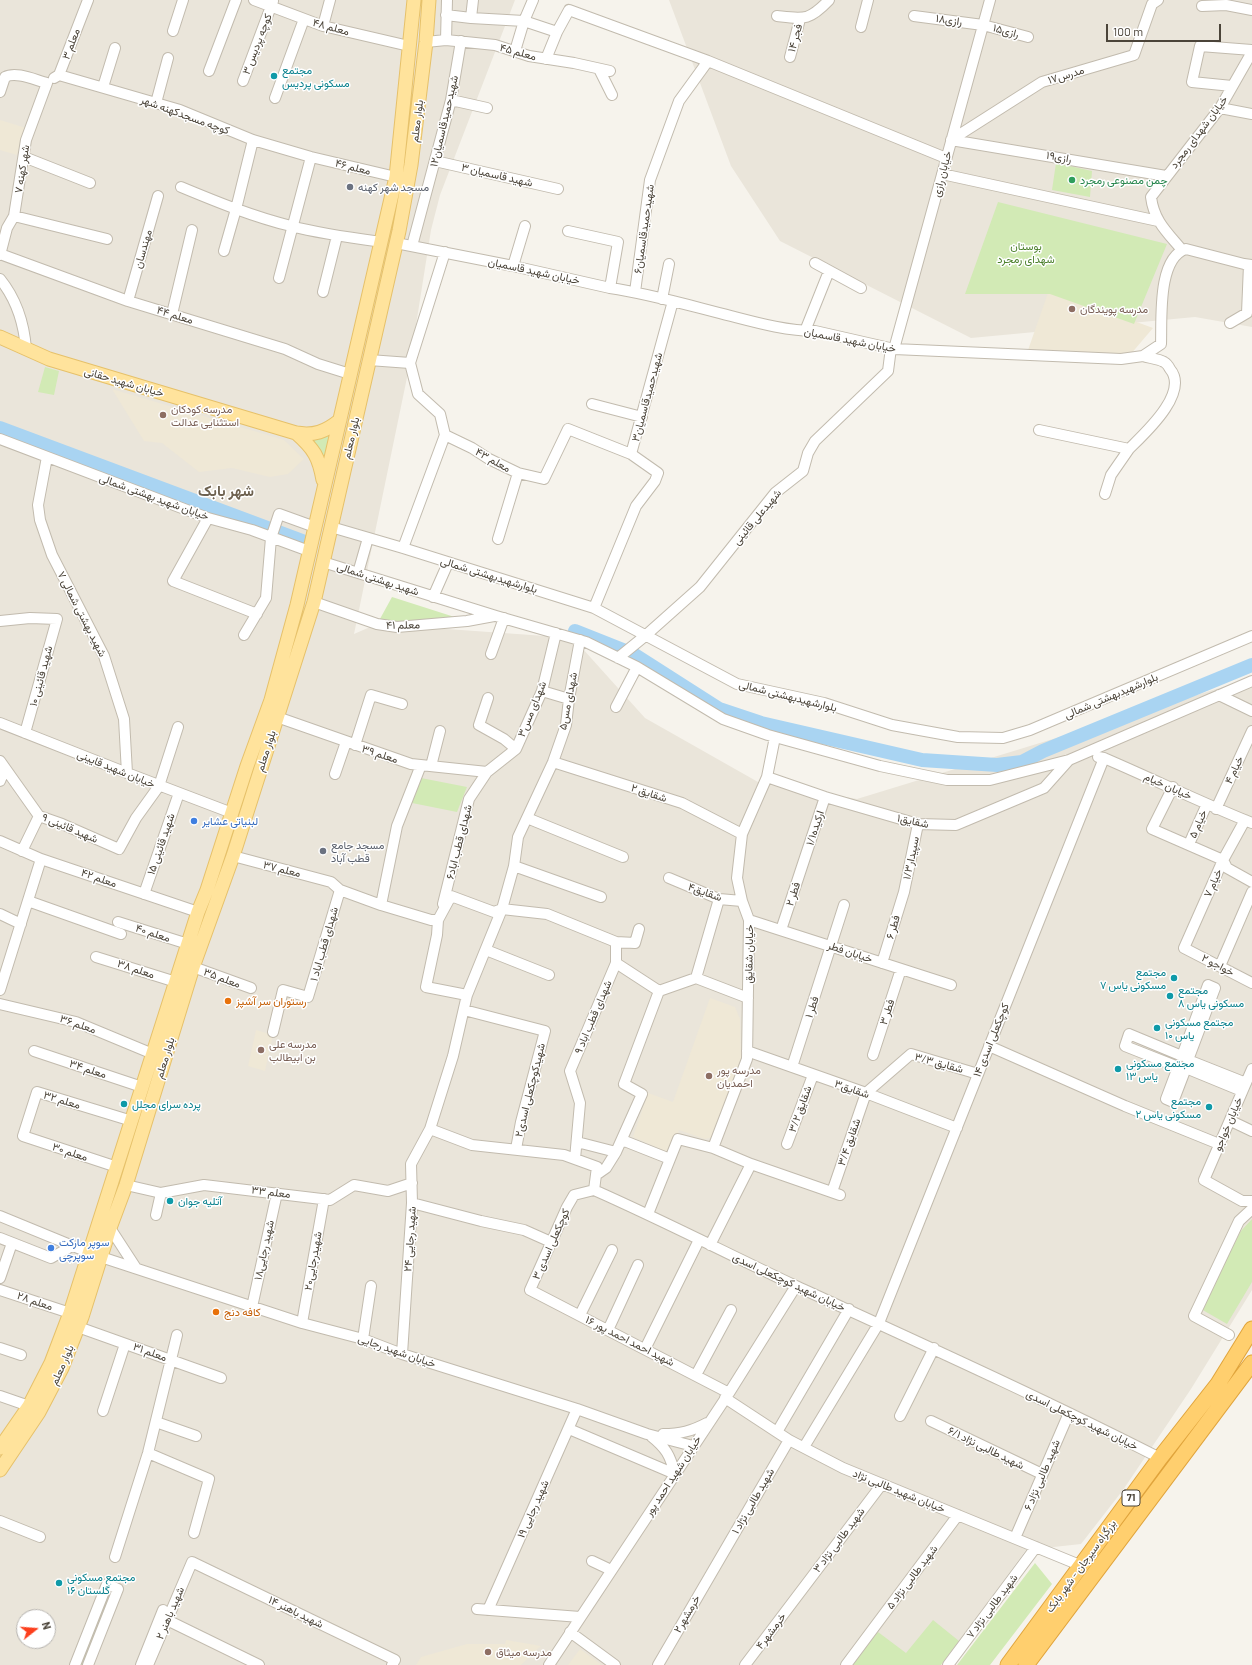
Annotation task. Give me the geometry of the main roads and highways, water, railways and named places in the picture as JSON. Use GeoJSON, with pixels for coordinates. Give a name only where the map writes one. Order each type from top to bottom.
{"type":"FeatureCollection","features":[{"type":"Feature","properties":{"kind":"highway","name":"بزرگراه سیرجان - شهر بابک"},"geometry":{"type":"LineString","coordinates":[[1008,1665],[1160,1458],[1218,1384],[1252,1329]]}},
{"type":"Feature","properties":{"kind":"highway","name":"بزرگراه سیرجان - شهر بابک"},"geometry":{"type":"LineString","coordinates":[[1026,1665],[1252,1363]]}},
{"type":"Feature","properties":{"kind":"main road","name":"بلوار معلم"},"geometry":{"type":"LineString","coordinates":[[0,1470],[39,1412],[62,1368],[78,1326],[117,1167],[198,912],[213,892],[233,856],[277,717],[276,702],[292,626],[396,177],[414,0]]}},
{"type":"Feature","properties":{"kind":"main road","name":"بلوار معلم"},"geometry":{"type":"LineString","coordinates":[[0,1448],[29,1406],[51,1363],[70,1313],[95,1255],[110,1228],[126,1185],[193,967],[232,813],[314,602],[396,243],[411,165],[426,42],[428,0]]}},
{"type":"Feature","properties":{"kind":"main road"},"geometry":{"type":"LineString","coordinates":[[382,242],[396,243]]}},
{"type":"Feature","properties":{"kind":"main road","name":"خیابان شهید حقانی"},"geometry":{"type":"LineString","coordinates":[[0,337],[48,359],[296,434]]}},
{"type":"Feature","properties":{"kind":"main road"},"geometry":{"type":"LineString","coordinates":[[296,434],[318,434],[329,429],[340,420]]}},
{"type":"Feature","properties":{"kind":"main road"},"geometry":{"type":"LineString","coordinates":[[296,434],[310,446],[320,463],[324,485]]}},
{"type":"Feature","properties":{"kind":"waterway"},"geometry":{"type":"LineString","coordinates":[[0,428],[305,542]]}},
{"type":"Feature","properties":{"kind":"waterway"},"geometry":{"type":"LineString","coordinates":[[575,631],[633,654],[719,709],[761,723],[922,760],[997,765],[1022,762],[1043,751],[1252,665]]}},
{"type":"Feature","properties":{"kind":"place","name":"مجتمع مسکونی پردیس"},"geometry":{"type":"Point","coordinates":[274,76]}},
{"type":"Feature","properties":{"kind":"place","name":"چمن مصنوعی رمجرد"},"geometry":{"type":"Point","coordinates":[1072,180]}},
{"type":"Feature","properties":{"kind":"place","name":"مسجد شهر کهنه"},"geometry":{"type":"Point","coordinates":[350,187]}},
{"type":"Feature","properties":{"kind":"place","name":"مدرسه پویندگان"},"geometry":{"type":"Point","coordinates":[1072,309]}},
{"type":"Feature","properties":{"kind":"place","name":"مدرسه کودکان استثنایی عدالت"},"geometry":{"type":"Point","coordinates":[163,415]}},
{"type":"Feature","properties":{"kind":"place","name":"لبنیاتی عشایر"},"geometry":{"type":"Point","coordinates":[194,821]}},
{"type":"Feature","properties":{"kind":"place","name":"مسجد جامع قطب آباد"},"geometry":{"type":"Point","coordinates":[323,851]}},
{"type":"Feature","properties":{"kind":"place","name":"مجتمع مسکونی یاس ۷"},"geometry":{"type":"Point","coordinates":[1174,978]}},
{"type":"Feature","properties":{"kind":"place","name":"مجتمع مسکونی یاس ۸"},"geometry":{"type":"Point","coordinates":[1170,996]}},
{"type":"Feature","properties":{"kind":"place","name":"رستوران سر آشپز"},"geometry":{"type":"Point","coordinates":[228,1001]}},
{"type":"Feature","properties":{"kind":"place","name":"مجتمع مسکونی یاس ۱۰"},"geometry":{"type":"Point","coordinates":[1157,1028]}},
{"type":"Feature","properties":{"kind":"place","name":"مدرسه علی بن ابیطالب"},"geometry":{"type":"Point","coordinates":[261,1050]}},
{"type":"Feature","properties":{"kind":"place","name":"مجتمع مسکونی یاس ۱۳"},"geometry":{"type":"Point","coordinates":[1118,1069]}},
{"type":"Feature","properties":{"kind":"place","name":"مدرسه پور احمدیان"},"geometry":{"type":"Point","coordinates":[709,1076]}},
{"type":"Feature","properties":{"kind":"place","name":"پرده سرای مجلل"},"geometry":{"type":"Point","coordinates":[124,1104]}},
{"type":"Feature","properties":{"kind":"place","name":"مجتمع مسکونی یاس ۲"},"geometry":{"type":"Point","coordinates":[1209,1107]}},
{"type":"Feature","properties":{"kind":"place","name":"آتلیه جوان"},"geometry":{"type":"Point","coordinates":[170,1201]}},
{"type":"Feature","properties":{"kind":"place","name":"سوپر مارکت سوپرچی"},"geometry":{"type":"Point","coordinates":[51,1248]}},
{"type":"Feature","properties":{"kind":"place","name":"کافه دنج"},"geometry":{"type":"Point","coordinates":[216,1312]}},
{"type":"Feature","properties":{"kind":"place","name":"مجتمع مسکونی گلستان ۱۶"},"geometry":{"type":"Point","coordinates":[59,1583]}},
{"type":"Feature","properties":{"kind":"place","name":"مدرسه میثاق"},"geometry":{"type":"Point","coordinates":[488,1652]}},
{"type":"Feature","properties":{"kind":"district","name":"شهر بابک"},"geometry":{"type":"Point","coordinates":[226,491]}},
{"type":"Feature","properties":{"kind":"park label","name":"بوستان شهدای رمجرد"},"geometry":{"type":"Point","coordinates":[1026,252]}}]}
